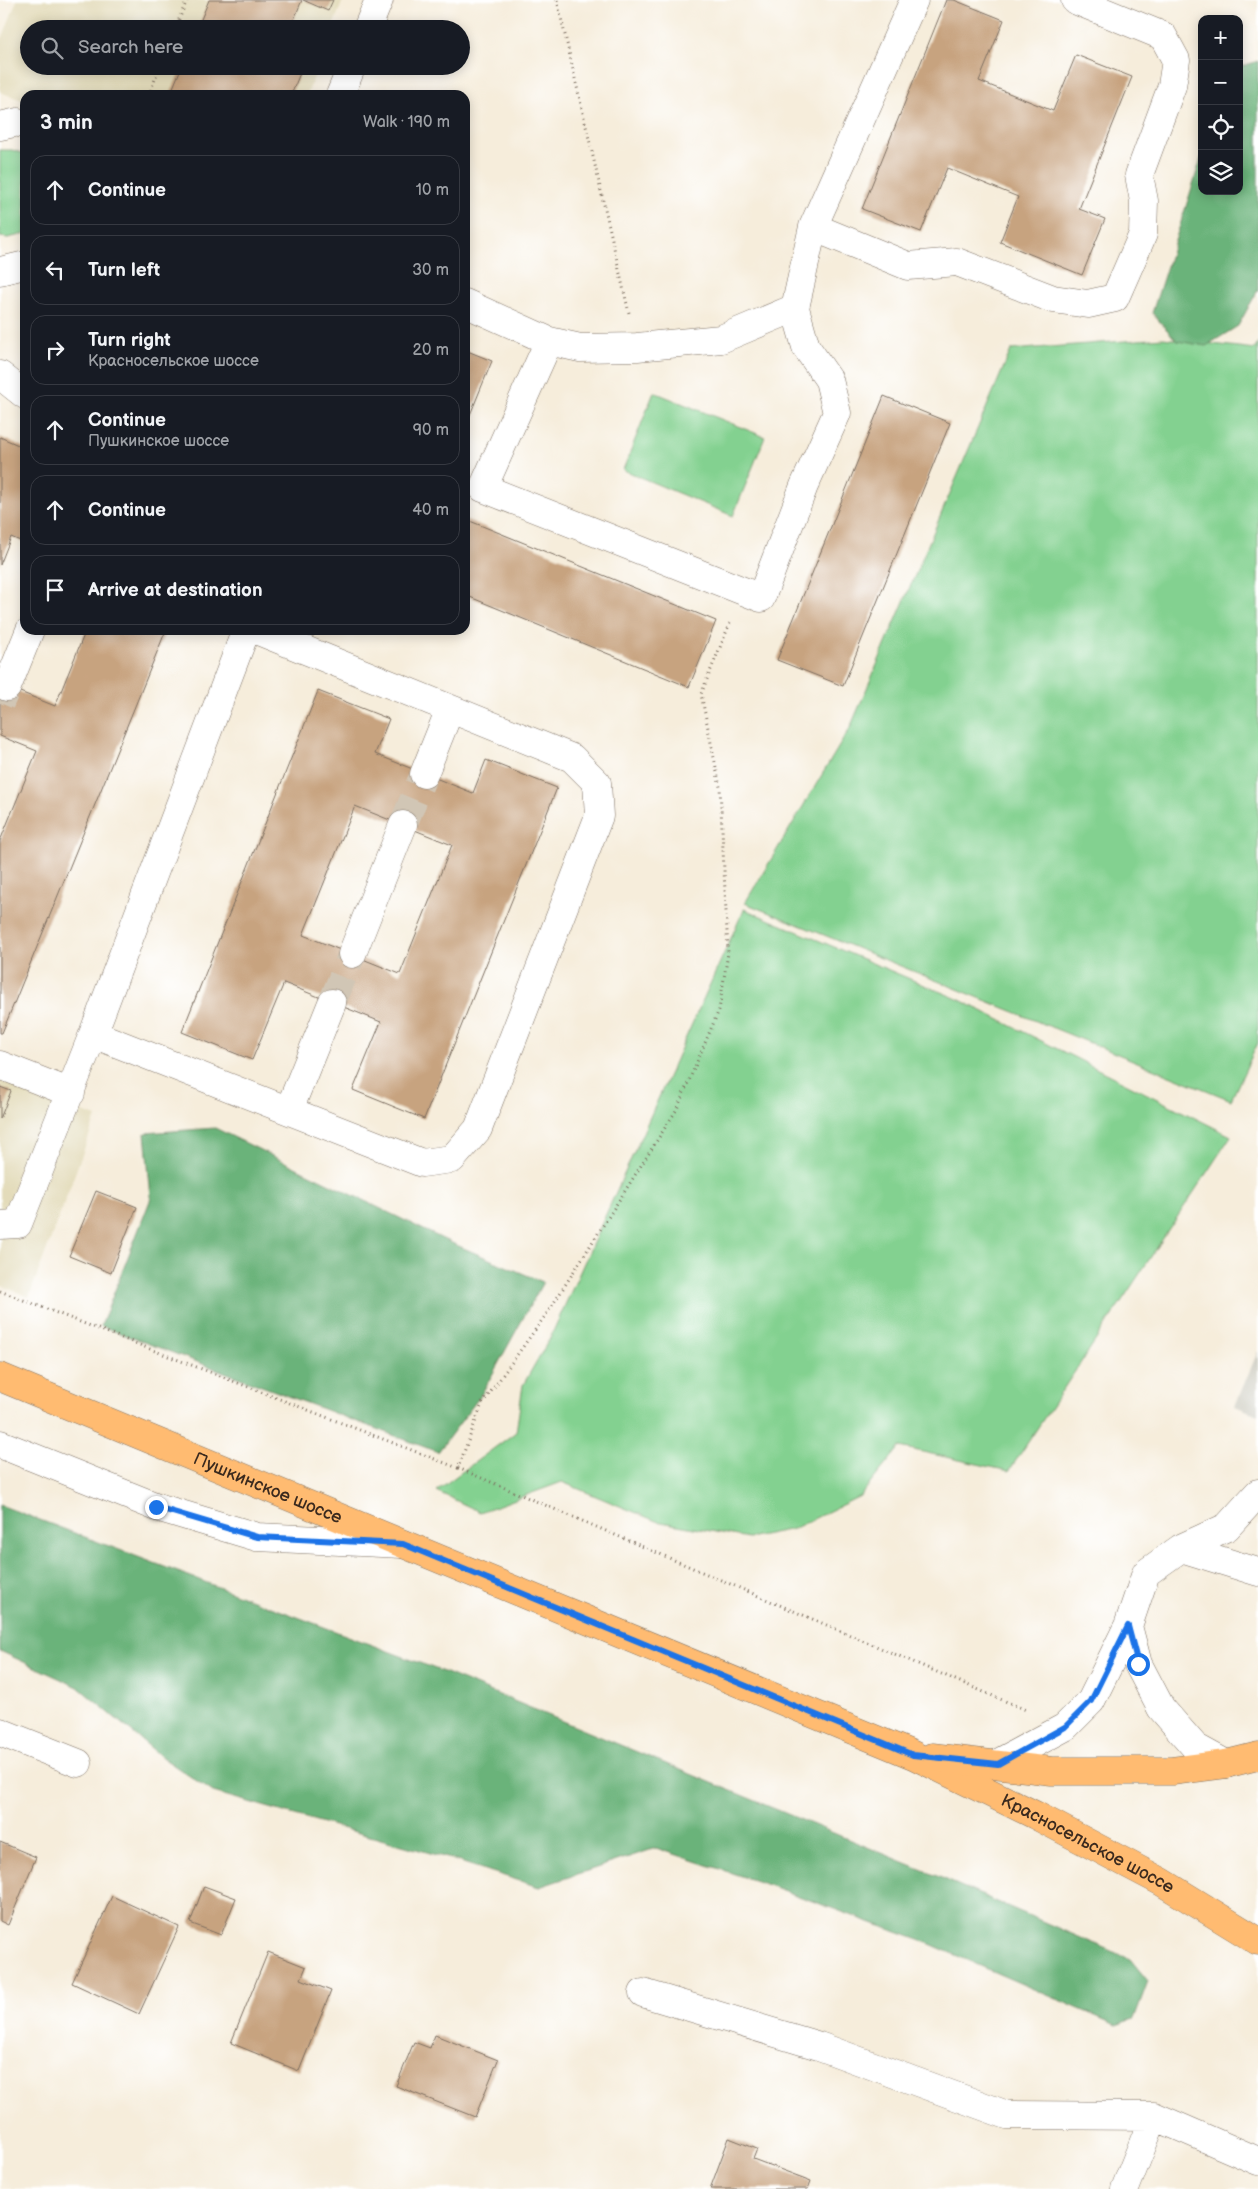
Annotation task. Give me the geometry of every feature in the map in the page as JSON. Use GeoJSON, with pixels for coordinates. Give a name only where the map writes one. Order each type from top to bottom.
{"type":"FeatureCollection","features":[{"type":"Feature","properties":{"kind":"main road","name":"Пушкинское шоссе"},"geometry":{"type":"LineString","coordinates":[[0,1377],[868,1736]]}},
{"type":"Feature","properties":{"kind":"main road","name":"Красносельское шоссе"},"geometry":{"type":"LineString","coordinates":[[868,1736],[913,1755],[1035,1815],[1162,1882],[1258,1941]]}},
{"type":"Feature","properties":{"kind":"main road","name":"Красносельское шоссе"},"geometry":{"type":"LineString","coordinates":[[913,1755],[1052,1771],[1172,1771],[1226,1764],[1258,1756]]}},
{"type":"Feature","properties":{"kind":"street"},"geometry":{"type":"LineString","coordinates":[[371,20],[379,0]]}},
{"type":"Feature","properties":{"kind":"street"},"geometry":{"type":"LineString","coordinates":[[549,341],[483,488],[761,598],[804,486],[837,413],[829,380],[806,347],[794,308],[813,227],[914,0]]}},
{"type":"Feature","properties":{"kind":"street"},"geometry":{"type":"LineString","coordinates":[[813,227],[908,266],[957,262],[1053,300],[1088,304],[1115,298],[1143,234],[1144,201],[1139,174],[1172,86],[1176,60],[1163,36],[1074,0]]}},
{"type":"Feature","properties":{"kind":"street"},"geometry":{"type":"LineString","coordinates":[[342,90],[348,75]]}},
{"type":"Feature","properties":{"kind":"street"},"geometry":{"type":"LineString","coordinates":[[0,126],[20,123]]}},
{"type":"Feature","properties":{"kind":"street"},"geometry":{"type":"LineString","coordinates":[[0,271],[20,265]]}},
{"type":"Feature","properties":{"kind":"street"},"geometry":{"type":"LineString","coordinates":[[470,306],[549,341],[580,348],[637,347],[722,339],[794,308]]}},
{"type":"Feature","properties":{"kind":"street"},"geometry":{"type":"LineString","coordinates":[[0,375],[20,391]]}},
{"type":"Feature","properties":{"kind":"street"},"geometry":{"type":"LineString","coordinates":[[7,687],[28,635]]}},
{"type":"Feature","properties":{"kind":"street"},"geometry":{"type":"LineString","coordinates":[[0,1225],[18,1224],[93,1034],[244,635]]}},
{"type":"Feature","properties":{"kind":"street"},"geometry":{"type":"LineString","coordinates":[[93,1034],[422,1163],[452,1159],[478,1130],[599,816],[596,783],[572,758],[268,635]]}},
{"type":"Feature","properties":{"kind":"street"},"geometry":{"type":"LineString","coordinates":[[424,774],[450,709]]}},
{"type":"Feature","properties":{"kind":"street"},"geometry":{"type":"LineString","coordinates":[[352,954],[403,825]]}},
{"type":"Feature","properties":{"kind":"street"},"geometry":{"type":"LineString","coordinates":[[289,1110],[332,1003]]}},
{"type":"Feature","properties":{"kind":"street"},"geometry":{"type":"LineString","coordinates":[[0,1065],[70,1093]]}},
{"type":"Feature","properties":{"kind":"street"},"geometry":{"type":"LineString","coordinates":[[0,1444],[156,1507],[257,1537],[403,1544]]}},
{"type":"Feature","properties":{"kind":"street"},"geometry":{"type":"LineString","coordinates":[[998,1764],[1065,1727],[1091,1701],[1128,1626],[1146,1573],[1181,1548],[1227,1527],[1258,1494]]}},
{"type":"Feature","properties":{"kind":"street"},"geometry":{"type":"LineString","coordinates":[[1181,1548],[1258,1572]]}},
{"type":"Feature","properties":{"kind":"street"},"geometry":{"type":"LineString","coordinates":[[1128,1626],[1138,1664],[1161,1708],[1194,1747],[1226,1764]]}},
{"type":"Feature","properties":{"kind":"street"},"geometry":{"type":"LineString","coordinates":[[0,1732],[78,1763]]}},
{"type":"Feature","properties":{"kind":"street"},"geometry":{"type":"LineString","coordinates":[[643,1993],[819,2046],[1007,2115],[1154,2116],[1258,2161]]}},
{"type":"Feature","properties":{"kind":"street"},"geometry":{"type":"LineString","coordinates":[[1125,2189],[1154,2116]]}},
{"type":"Feature","properties":{"kind":"path"},"geometry":{"type":"LineString","coordinates":[[179,20],[187,0]]}},
{"type":"Feature","properties":{"kind":"path"},"geometry":{"type":"LineString","coordinates":[[557,0],[637,347]]}},
{"type":"Feature","properties":{"kind":"path"},"geometry":{"type":"LineString","coordinates":[[151,90],[157,75]]}},
{"type":"Feature","properties":{"kind":"path"},"geometry":{"type":"LineString","coordinates":[[458,1468],[482,1404],[550,1310],[677,1109],[719,1010],[728,953],[720,787],[701,694],[743,591]]}},
{"type":"Feature","properties":{"kind":"path"},"geometry":{"type":"LineString","coordinates":[[0,1292],[458,1468],[1065,1727]]}},
{"type":"Feature","properties":{"kind":"shaded area"},"geometry":{"type":"Polygon","coordinates":[[[17,0],[343,0],[335,20],[20,20],[20,75],[315,75],[309,90],[20,90],[20,99],[0,92],[0,44],[17,0]]]}},
{"type":"Feature","properties":{"kind":"shaded area"},"geometry":{"type":"Polygon","coordinates":[[[0,1080],[96,1117],[29,1297],[0,1285],[0,1080]]]}},
{"type":"Feature","properties":{"kind":"shaded area"},"geometry":{"type":"Polygon","coordinates":[[[1258,1351],[1258,1415],[1235,1406],[1258,1351]]]}},
{"type":"Feature","properties":{"kind":"green space"},"geometry":{"type":"Polygon","coordinates":[[[1258,61],[1258,290],[1238,326],[1206,346],[1177,341],[1152,313],[1198,169],[1198,195],[1243,195],[1243,66],[1258,61]]]}},
{"type":"Feature","properties":{"kind":"green space"},"geometry":{"type":"Polygon","coordinates":[[[0,150],[12,150],[20,152],[20,235],[8,238],[0,237],[0,150]]]}},
{"type":"Feature","properties":{"kind":"green space"},"geometry":{"type":"Polygon","coordinates":[[[1163,338],[1255,349],[1258,343],[1258,1043],[1231,1100],[745,903],[850,728],[1011,350],[1163,338]]]}},
{"type":"Feature","properties":{"kind":"green space"},"geometry":{"type":"Polygon","coordinates":[[[654,392],[765,437],[733,516],[623,470],[654,392]]]}},
{"type":"Feature","properties":{"kind":"green space"},"geometry":{"type":"Polygon","coordinates":[[[744,909],[960,1000],[1231,1136],[1009,1471],[900,1447],[860,1496],[793,1529],[748,1538],[656,1521],[562,1482],[480,1512],[436,1491],[516,1432],[523,1385],[551,1336],[744,909]]]}},
{"type":"Feature","properties":{"kind":"green space"},"geometry":{"type":"Polygon","coordinates":[[[215,1128],[447,1241],[543,1282],[481,1395],[438,1452],[101,1326],[151,1198],[145,1133],[215,1128]]]}},
{"type":"Feature","properties":{"kind":"green space"},"geometry":{"type":"Polygon","coordinates":[[[0,1505],[441,1671],[923,1870],[1130,1959],[1148,1981],[1134,2019],[1116,2025],[930,1944],[771,1886],[656,1848],[539,1887],[441,1856],[213,1792],[163,1758],[78,1687],[0,1651],[0,1505]]]}},
{"type":"Feature","properties":{"kind":"building"},"geometry":{"type":"Polygon","coordinates":[[[209,0],[302,0],[294,20],[201,20],[209,0]]]}},
{"type":"Feature","properties":{"kind":"building"},"geometry":{"type":"Polygon","coordinates":[[[303,0],[333,0],[328,11],[303,0]]]}},
{"type":"Feature","properties":{"kind":"building"},"geometry":{"type":"Polygon","coordinates":[[[946,0],[954,0],[1004,20],[979,81],[1053,111],[1076,55],[1132,77],[1079,209],[1105,219],[1082,275],[1000,242],[1018,197],[947,168],[921,232],[862,209],[946,0]]]}},
{"type":"Feature","properties":{"kind":"building"},"geometry":{"type":"Polygon","coordinates":[[[178,75],[299,75],[293,90],[172,90],[178,75]]]}},
{"type":"Feature","properties":{"kind":"building"},"geometry":{"type":"Polygon","coordinates":[[[470,352],[492,361],[470,415],[470,352]]]}},
{"type":"Feature","properties":{"kind":"building"},"geometry":{"type":"Polygon","coordinates":[[[884,396],[950,423],[843,686],[777,660],[884,396]]]}},
{"type":"Feature","properties":{"kind":"building"},"geometry":{"type":"Polygon","coordinates":[[[0,437],[20,446],[20,541],[11,537],[0,565],[0,437]]]}},
{"type":"Feature","properties":{"kind":"building"},"geometry":{"type":"Polygon","coordinates":[[[470,521],[716,621],[689,687],[470,597],[470,521]]]}},
{"type":"Feature","properties":{"kind":"building"},"geometry":{"type":"Polygon","coordinates":[[[84,635],[164,635],[2,1033],[0,1033],[0,841],[37,751],[0,736],[0,684],[55,706],[84,635]]]}},
{"type":"Feature","properties":{"kind":"building"},"geometry":{"type":"Polygon","coordinates":[[[318,691],[389,719],[375,754],[473,793],[486,760],[557,788],[424,1119],[353,1090],[381,1022],[284,983],[252,1060],[182,1032],[318,691]],[[355,806],[303,935],[400,974],[452,845],[355,806]]]}},
{"type":"Feature","properties":{"kind":"building"},"geometry":{"type":"Polygon","coordinates":[[[0,1087],[11,1091],[0,1119],[0,1087]]]}},
{"type":"Feature","properties":{"kind":"building"},"geometry":{"type":"Polygon","coordinates":[[[96,1191],[137,1207],[111,1273],[69,1256],[96,1191]]]}},
{"type":"Feature","properties":{"kind":"building"},"geometry":{"type":"Polygon","coordinates":[[[0,1842],[36,1857],[8,1925],[0,1921],[0,1842]]]}},
{"type":"Feature","properties":{"kind":"building"},"geometry":{"type":"Polygon","coordinates":[[[204,1886],[236,1898],[221,1935],[190,1923],[204,1886]]]}},
{"type":"Feature","properties":{"kind":"building"},"geometry":{"type":"Polygon","coordinates":[[[112,1896],[179,1927],[139,2014],[72,1983],[112,1896]]]}},
{"type":"Feature","properties":{"kind":"building"},"geometry":{"type":"Polygon","coordinates":[[[268,1952],[306,1967],[301,1979],[331,1991],[299,2071],[231,2043],[268,1952]]]}},
{"type":"Feature","properties":{"kind":"building"},"geometry":{"type":"Polygon","coordinates":[[[435,2035],[498,2060],[475,2117],[396,2086],[414,2042],[430,2048],[435,2035]]]}},
{"type":"Feature","properties":{"kind":"building"},"geometry":{"type":"Polygon","coordinates":[[[729,2138],[757,2149],[753,2159],[811,2181],[808,2189],[710,2189],[729,2138]]]}},
{"type":"Feature","properties":{"kind":"tunnel"},"geometry":{"type":"LineString","coordinates":[[0,703],[7,687]]}},
{"type":"Feature","properties":{"kind":"tunnel"},"geometry":{"type":"LineString","coordinates":[[403,825],[424,774]]}},
{"type":"Feature","properties":{"kind":"tunnel"},"geometry":{"type":"LineString","coordinates":[[332,1003],[352,954]]}},
{"type":"Feature","properties":{"kind":"route"},"geometry":{"type":"LineString","coordinates":[[156,1507],[257,1537],[403,1544],[913,1755],[998,1764],[1065,1727],[1091,1701],[1128,1626],[1138,1664]]}}]}
